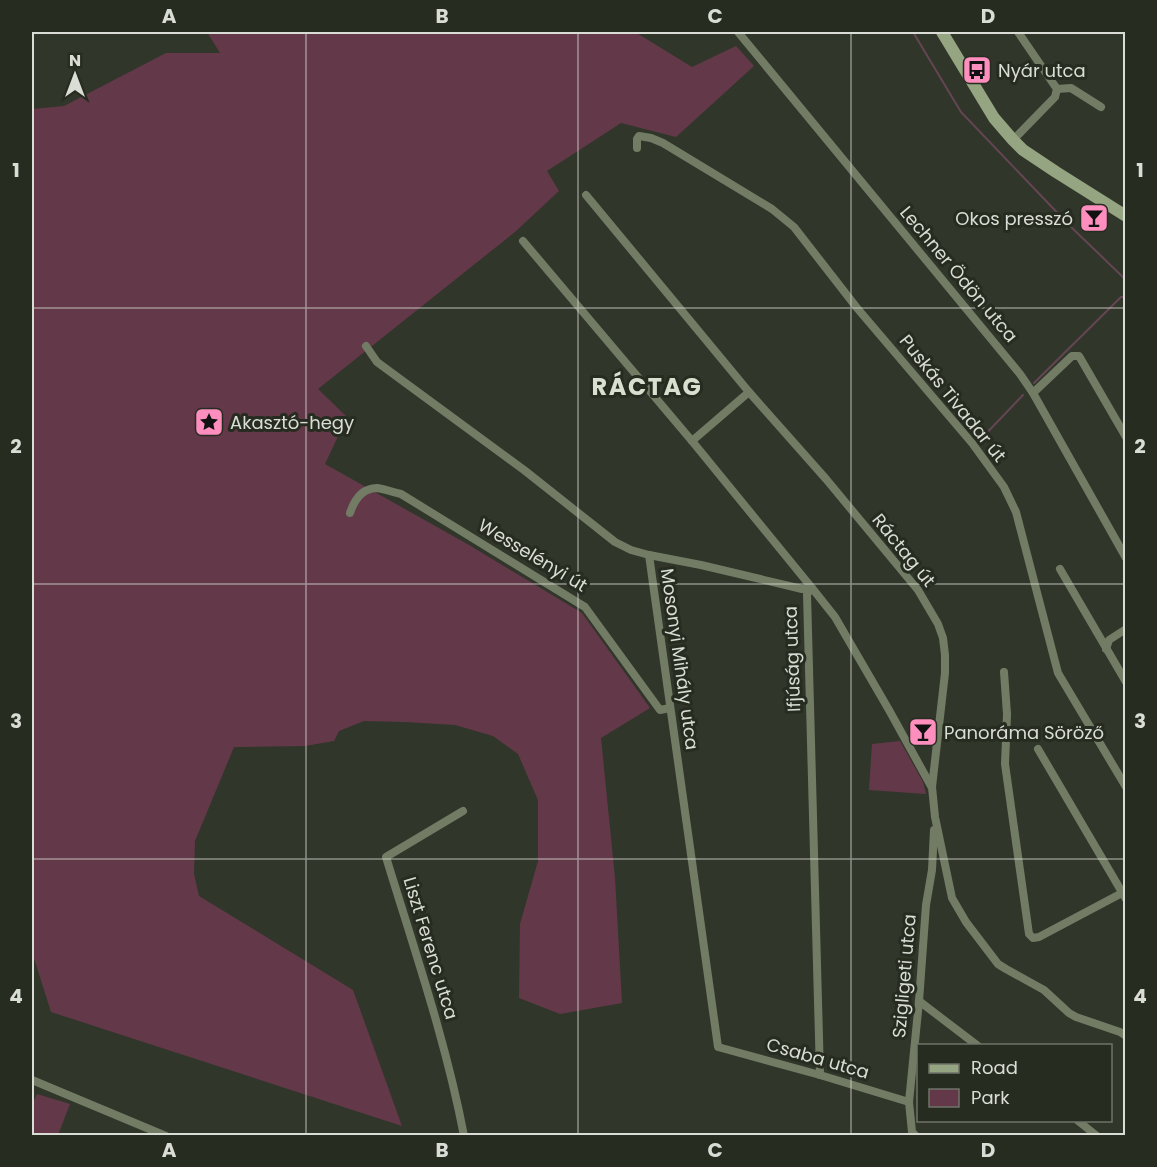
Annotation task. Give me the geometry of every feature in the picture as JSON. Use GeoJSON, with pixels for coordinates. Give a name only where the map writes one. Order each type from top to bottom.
{"type":"FeatureCollection","features":[{"type":"Feature","properties":{"kind":"street","name":"Lechner Ödön utca"},"geometry":{"type":"LineString","coordinates":[[738,32],[1020,374],[1033,393],[1125,558]]}},
{"type":"Feature","properties":{"kind":"street"},"geometry":{"type":"LineString","coordinates":[[942,32],[994,118],[1013,140],[1040,162],[1125,216]]}},
{"type":"Feature","properties":{"kind":"street"},"geometry":{"type":"LineString","coordinates":[[1013,140],[1055,97],[1057,89],[1018,32]]}},
{"type":"Feature","properties":{"kind":"street"},"geometry":{"type":"LineString","coordinates":[[1057,89],[1071,88],[1101,107]]}},
{"type":"Feature","properties":{"kind":"street","name":"Puskás Tivadar út"},"geometry":{"type":"LineString","coordinates":[[637,148],[639,136],[663,143],[772,209],[790,223],[857,308],[972,443],[1004,488],[1016,512],[1058,673],[1125,787]]}},
{"type":"Feature","properties":{"kind":"street","name":"Ráctag út"},"geometry":{"type":"LineString","coordinates":[[586,195],[749,392],[826,479],[918,590],[938,624],[943,638],[945,673],[932,787]]}},
{"type":"Feature","properties":{"kind":"street","name":"Ifjúság utca"},"geometry":{"type":"LineString","coordinates":[[523,241],[692,441],[812,588],[807,594],[820,1075]]}},
{"type":"Feature","properties":{"kind":"street","name":"Mosonyi Mihály utca"},"geometry":{"type":"LineString","coordinates":[[366,346],[377,362],[524,470],[615,542],[649,555],[718,1047]]}},
{"type":"Feature","properties":{"kind":"street"},"geometry":{"type":"LineString","coordinates":[[1033,393],[1072,356],[1079,356],[1125,437]]}},
{"type":"Feature","properties":{"kind":"street"},"geometry":{"type":"LineString","coordinates":[[692,441],[749,392]]}},
{"type":"Feature","properties":{"kind":"street","name":"Wesselényi út"},"geometry":{"type":"LineString","coordinates":[[350,513],[354,502],[361,494],[375,488],[401,494],[585,607],[660,710],[670,708]]}},
{"type":"Feature","properties":{"kind":"street"},"geometry":{"type":"LineString","coordinates":[[649,555],[802,589],[812,588],[834,617],[932,787],[935,818],[952,898],[966,922],[998,964],[1044,990],[1076,1017],[1120,1032],[1125,1036]]}},
{"type":"Feature","properties":{"kind":"street"},"geometry":{"type":"LineString","coordinates":[[1060,568],[1125,682]]}},
{"type":"Feature","properties":{"kind":"street"},"geometry":{"type":"LineString","coordinates":[[1106,649],[1109,640],[1125,629]]}},
{"type":"Feature","properties":{"kind":"street"},"geometry":{"type":"LineString","coordinates":[[1004,672],[1007,714],[1005,764],[1029,934],[1033,938],[1124,896],[1038,749]]}},
{"type":"Feature","properties":{"kind":"street","name":"Liszt Ferenc utca"},"geometry":{"type":"LineString","coordinates":[[464,812],[386,857],[445,1051],[464,1136]]}},
{"type":"Feature","properties":{"kind":"street","name":"Szigligeti utca"},"geometry":{"type":"LineString","coordinates":[[916,1136],[912,1132],[909,1102],[935,818]]}},
{"type":"Feature","properties":{"kind":"street"},"geometry":{"type":"LineString","coordinates":[[919,1001],[975,1044]]}},
{"type":"Feature","properties":{"kind":"street","name":"Csaba utca"},"geometry":{"type":"LineString","coordinates":[[718,1047],[909,1102]]}},
{"type":"Feature","properties":{"kind":"street"},"geometry":{"type":"LineString","coordinates":[[32,1080],[166,1136]]}},
{"type":"Feature","properties":{"kind":"street"},"geometry":{"type":"LineString","coordinates":[[1080,1122],[1097,1136]]}},
{"type":"Feature","properties":{"kind":"green space"},"geometry":{"type":"Polygon","coordinates":[[[207,32],[635,32],[692,67],[736,46],[754,66],[676,137],[621,123],[547,171],[559,191],[515,232],[318,389],[347,417],[325,464],[469,545],[582,613],[650,708],[601,738],[615,878],[622,1003],[560,1014],[519,998],[520,924],[538,861],[538,800],[518,754],[493,736],[455,725],[405,722],[364,721],[339,731],[334,741],[305,746],[234,747],[195,841],[194,874],[199,896],[353,990],[402,1126],[51,1012],[32,952],[32,109],[64,106],[166,53],[220,53],[207,32]]]}},
{"type":"Feature","properties":{"kind":"green space"},"geometry":{"type":"Polygon","coordinates":[[[900,741],[923,782],[926,794],[869,790],[872,744],[900,741]]]}},
{"type":"Feature","properties":{"kind":"green space"},"geometry":{"type":"Polygon","coordinates":[[[37,1094],[70,1104],[58,1135],[32,1135],[32,1105],[37,1094]]]}},
{"type":"Feature","properties":{"kind":"waterway"},"geometry":{"type":"LineString","coordinates":[[913,32],[961,112],[1070,226],[1126,280]]}},
{"type":"Feature","properties":{"kind":"waterway"},"geometry":{"type":"LineString","coordinates":[[1034,383],[1121,297],[1126,297]]}},
{"type":"Feature","properties":{"kind":"waterway"},"geometry":{"type":"LineString","coordinates":[[979,441],[1023,395]]}},
{"type":"Feature","properties":{"kind":"place","name":"Nyár utca"},"geometry":{"type":"Point","coordinates":[977,70]}},
{"type":"Feature","properties":{"kind":"place","name":"Okos presszó"},"geometry":{"type":"Point","coordinates":[1094,218]}},
{"type":"Feature","properties":{"kind":"place","name":"Akasztó-hegy"},"geometry":{"type":"Point","coordinates":[209,422]}},
{"type":"Feature","properties":{"kind":"place","name":"Panoráma Söröző"},"geometry":{"type":"Point","coordinates":[923,732]}},
{"type":"Feature","properties":{"kind":"district","name":"RÁCTAG"},"geometry":{"type":"Point","coordinates":[647,386]}}]}
